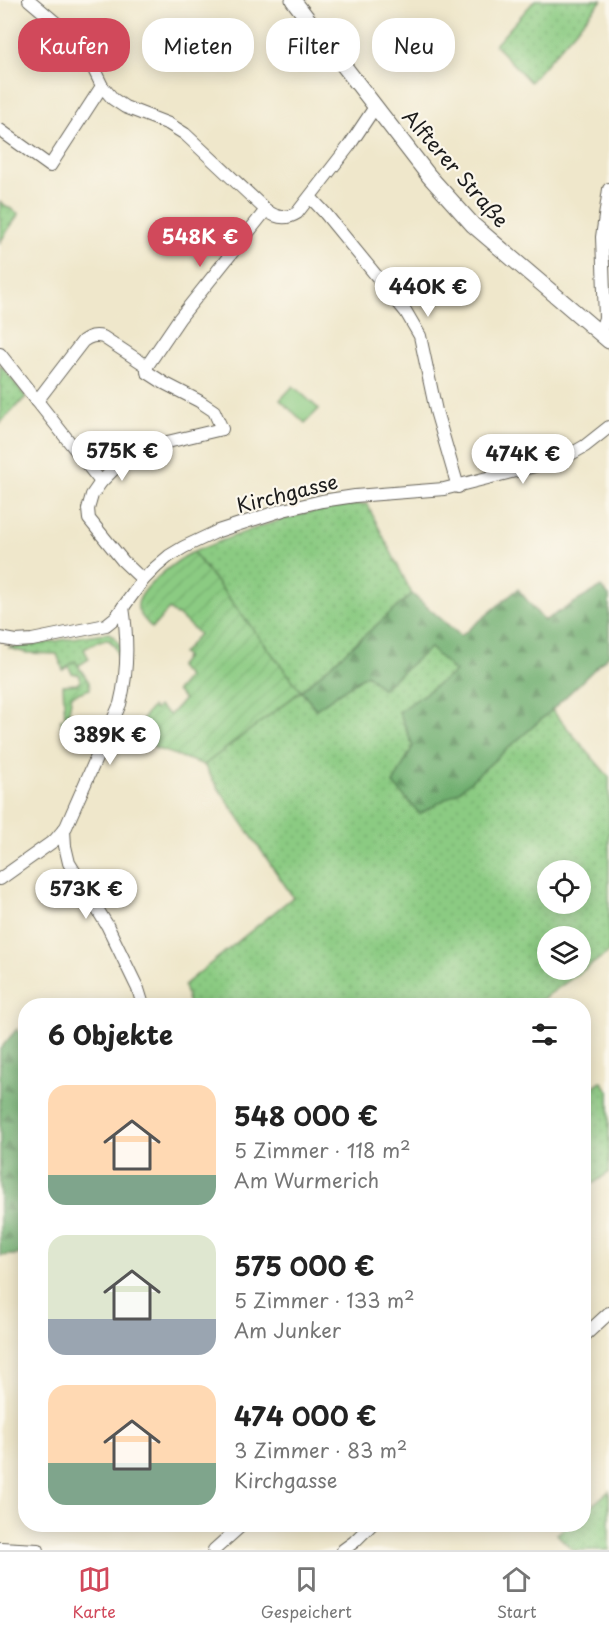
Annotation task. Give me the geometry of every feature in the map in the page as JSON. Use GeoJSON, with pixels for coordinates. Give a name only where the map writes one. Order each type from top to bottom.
{"type":"FeatureCollection","features":[{"type":"Feature","properties":{"kind":"street"},"geometry":{"type":"LineString","coordinates":[[29,0],[74,38],[87,56],[102,86],[113,99],[125,107],[168,124],[186,134],[271,215],[286,218],[297,213],[349,146],[375,107]]}},
{"type":"Feature","properties":{"kind":"street","name":"Alfterer Straße"},"geometry":{"type":"LineString","coordinates":[[294,0],[429,176],[473,225],[604,337]]}},
{"type":"Feature","properties":{"kind":"street"},"geometry":{"type":"LineString","coordinates":[[0,130],[50,166],[102,86]]}},
{"type":"Feature","properties":{"kind":"street"},"geometry":{"type":"LineString","coordinates":[[604,337],[602,237],[609,189]]}},
{"type":"Feature","properties":{"kind":"street"},"geometry":{"type":"LineString","coordinates":[[310,197],[415,325],[420,336],[436,411],[458,487]]}},
{"type":"Feature","properties":{"kind":"street"},"geometry":{"type":"LineString","coordinates":[[143,580],[123,561],[89,519],[87,512],[89,502],[101,482],[138,449],[222,429],[214,411],[155,378],[147,372],[147,366],[179,320],[266,210]]}},
{"type":"Feature","properties":{"kind":"street"},"geometry":{"type":"LineString","coordinates":[[37,401],[83,341],[90,337],[103,337],[147,366]]}},
{"type":"Feature","properties":{"kind":"street"},"geometry":{"type":"LineString","coordinates":[[0,354],[101,482]]}},
{"type":"Feature","properties":{"kind":"street","name":"Kirchgasse"},"geometry":{"type":"LineString","coordinates":[[0,638],[16,641],[32,640],[102,626],[113,620],[143,580],[156,567],[169,556],[202,538],[283,510],[339,498],[458,487],[564,458],[585,446],[609,427]]}},
{"type":"Feature","properties":{"kind":"street"},"geometry":{"type":"LineString","coordinates":[[0,879],[55,840],[64,830],[120,704],[128,640],[123,607]]}},
{"type":"Feature","properties":{"kind":"street"},"geometry":{"type":"LineString","coordinates":[[64,830],[65,851],[69,863],[107,925],[141,998]]}},
{"type":"Feature","properties":{"kind":"street"},"geometry":{"type":"LineString","coordinates":[[591,1330],[609,1313]]}},
{"type":"Feature","properties":{"kind":"street"},"geometry":{"type":"LineString","coordinates":[[214,1550],[234,1532]]}},
{"type":"Feature","properties":{"kind":"street"},"geometry":{"type":"LineString","coordinates":[[344,1550],[364,1532]]}},
{"type":"Feature","properties":{"kind":"street"},"geometry":{"type":"LineString","coordinates":[[0,1548],[38,1550]]}},
{"type":"Feature","properties":{"kind":"green space"},"geometry":{"type":"Polygon","coordinates":[[[535,0],[602,0],[530,82],[495,45],[535,0]]]}},
{"type":"Feature","properties":{"kind":"green space"},"geometry":{"type":"Polygon","coordinates":[[[0,202],[19,214],[0,242],[0,202]]]}},
{"type":"Feature","properties":{"kind":"green space"},"geometry":{"type":"Polygon","coordinates":[[[0,364],[26,397],[0,423],[0,364]]]}},
{"type":"Feature","properties":{"kind":"green space"},"geometry":{"type":"Polygon","coordinates":[[[293,386],[319,409],[305,423],[280,400],[293,386]]]}},
{"type":"Feature","properties":{"kind":"green space"},"geometry":{"type":"Polygon","coordinates":[[[367,504],[412,594],[301,691],[193,552],[295,516],[339,506],[367,504]]]}},
{"type":"Feature","properties":{"kind":"green space"},"geometry":{"type":"Polygon","coordinates":[[[193,552],[301,691],[204,765],[155,748],[138,724],[152,707],[155,710],[158,706],[170,715],[184,699],[176,691],[188,677],[178,667],[186,657],[182,654],[199,634],[169,609],[152,628],[139,612],[139,602],[143,593],[159,576],[193,552]]]}},
{"type":"Feature","properties":{"kind":"green space"},"geometry":{"type":"Polygon","coordinates":[[[601,587],[609,596],[609,655],[552,710],[458,792],[420,814],[393,784],[413,746],[399,712],[455,672],[430,648],[382,689],[367,674],[316,709],[301,691],[412,594],[461,636],[518,589],[544,621],[601,587]]]}},
{"type":"Feature","properties":{"kind":"green space"},"geometry":{"type":"Polygon","coordinates":[[[109,633],[117,640],[120,647],[119,665],[115,647],[107,639],[84,649],[89,659],[78,666],[75,661],[63,670],[57,654],[26,653],[9,648],[35,645],[109,633]]]}},
{"type":"Feature","properties":{"kind":"green space"},"geometry":{"type":"Polygon","coordinates":[[[430,647],[455,672],[399,712],[413,746],[393,784],[457,792],[552,710],[609,777],[609,952],[591,965],[591,926],[537,926],[537,980],[569,980],[544,998],[187,998],[184,985],[293,897],[204,765],[301,691],[316,709],[367,674],[382,689],[430,647]]]}},
{"type":"Feature","properties":{"kind":"green space"},"geometry":{"type":"Polygon","coordinates":[[[75,661],[89,682],[90,689],[72,695],[63,734],[61,719],[65,719],[63,685],[77,684],[80,681],[80,675],[72,673],[68,666],[75,661]]]}},
{"type":"Feature","properties":{"kind":"green space"},"geometry":{"type":"Polygon","coordinates":[[[17,1029],[18,1255],[0,1256],[0,1049],[17,1029]]]}},
{"type":"Feature","properties":{"kind":"green space"},"geometry":{"type":"Polygon","coordinates":[[[601,1081],[609,1091],[609,1172],[591,1183],[591,1088],[601,1081]]]}},
{"type":"Feature","properties":{"kind":"green space"},"geometry":{"type":"Polygon","coordinates":[[[609,1491],[609,1550],[572,1550],[557,1534],[559,1532],[591,1532],[591,1506],[609,1491]]]}}]}
